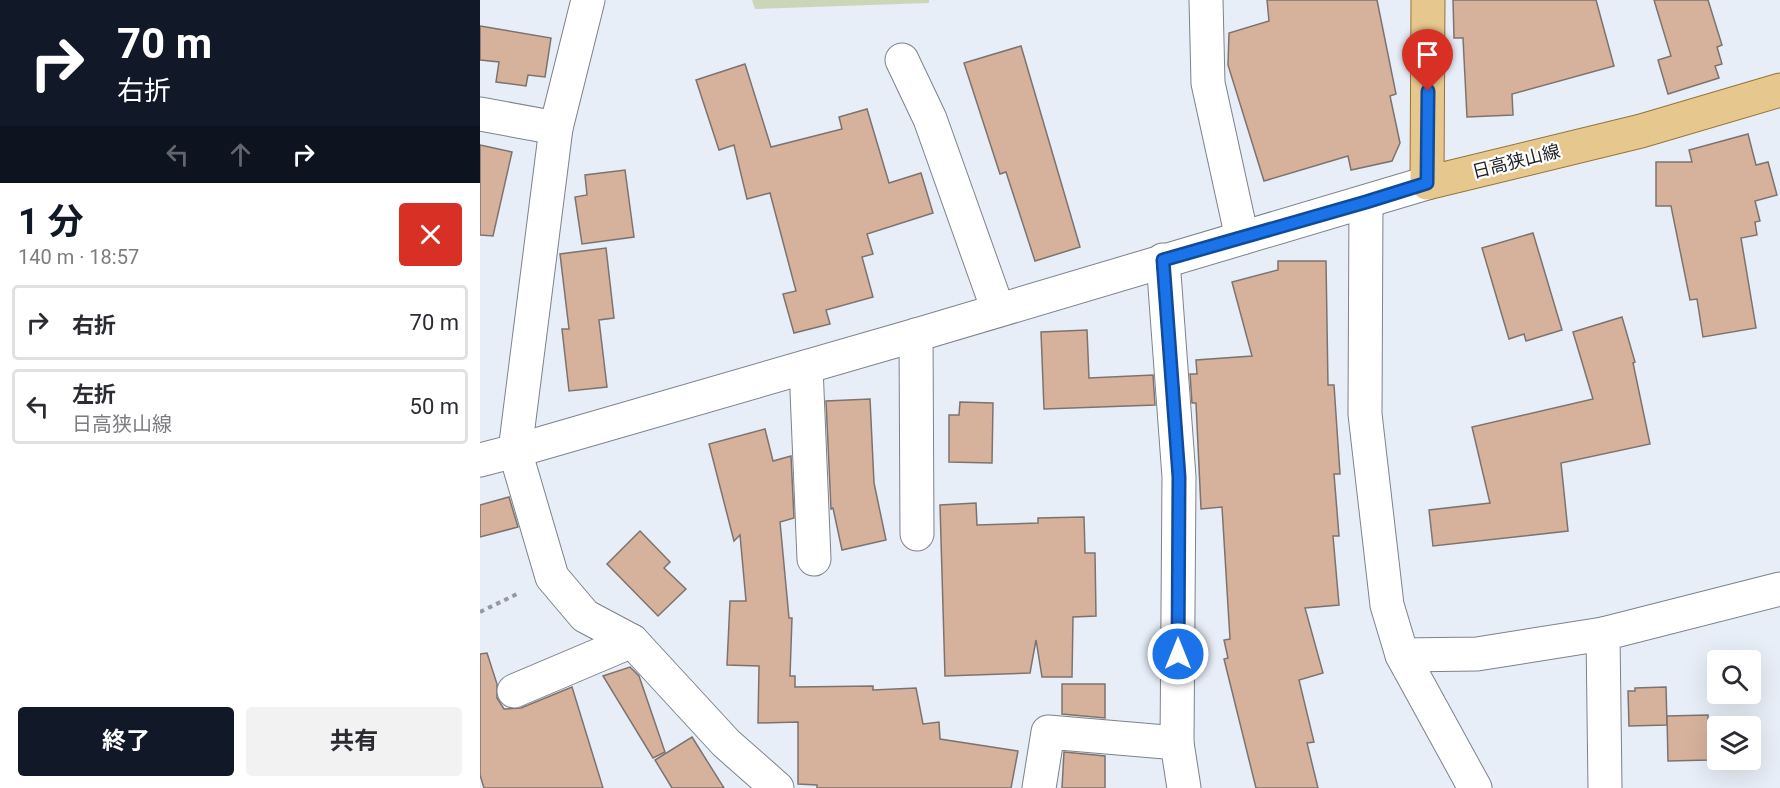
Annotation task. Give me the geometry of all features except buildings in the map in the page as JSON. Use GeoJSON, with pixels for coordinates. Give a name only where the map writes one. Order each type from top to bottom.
{"type":"FeatureCollection","features":[{"type":"Feature","properties":{"kind":"main road"},"geometry":{"type":"LineString","coordinates":[[1427,183],[1428,0]]}},
{"type":"Feature","properties":{"kind":"main road","name":"日高狭山線"},"geometry":{"type":"LineString","coordinates":[[1427,183],[1641,131],[1780,90]]}},
{"type":"Feature","properties":{"kind":"street"},"geometry":{"type":"LineString","coordinates":[[588,0],[555,128],[515,451],[552,577],[585,616],[632,641],[726,743],[757,782]]}},
{"type":"Feature","properties":{"kind":"street"},"geometry":{"type":"LineString","coordinates":[[1206,0],[1208,83],[1242,238]]}},
{"type":"Feature","properties":{"kind":"street"},"geometry":{"type":"LineString","coordinates":[[902,60],[930,120],[998,310]]}},
{"type":"Feature","properties":{"kind":"street"},"geometry":{"type":"LineString","coordinates":[[480,114],[555,128]]}},
{"type":"Feature","properties":{"kind":"street"},"geometry":{"type":"LineString","coordinates":[[480,460],[916,335],[1427,183]]}},
{"type":"Feature","properties":{"kind":"street"},"geometry":{"type":"LineString","coordinates":[[1366,202],[1365,414],[1387,604],[1402,655],[1474,788]]}},
{"type":"Feature","properties":{"kind":"street"},"geometry":{"type":"LineString","coordinates":[[1163,260],[1179,477],[1177,743],[1184,788]]}},
{"type":"Feature","properties":{"kind":"street"},"geometry":{"type":"LineString","coordinates":[[916,335],[917,534]]}},
{"type":"Feature","properties":{"kind":"street"},"geometry":{"type":"LineString","coordinates":[[806,367],[814,559]]}},
{"type":"Feature","properties":{"kind":"street"},"geometry":{"type":"LineString","coordinates":[[1402,655],[1477,654],[1603,633],[1780,589]]}},
{"type":"Feature","properties":{"kind":"street"},"geometry":{"type":"LineString","coordinates":[[1603,633],[1605,788]]}},
{"type":"Feature","properties":{"kind":"street"},"geometry":{"type":"LineString","coordinates":[[514,691],[632,641]]}},
{"type":"Feature","properties":{"kind":"street"},"geometry":{"type":"LineString","coordinates":[[1039,788],[1048,732],[1177,743]]}},
{"type":"Feature","properties":{"kind":"path"},"geometry":{"type":"LineString","coordinates":[[480,612],[552,577]]}},
{"type":"Feature","properties":{"kind":"green space"},"geometry":{"type":"Polygon","coordinates":[[[752,0],[929,0],[929,3],[755,9],[752,0]]]}},
{"type":"Feature","properties":{"kind":"route"},"geometry":{"type":"LineString","coordinates":[[1178,654],[1179,477],[1163,260],[1427,183],[1428,91]]}}]}
